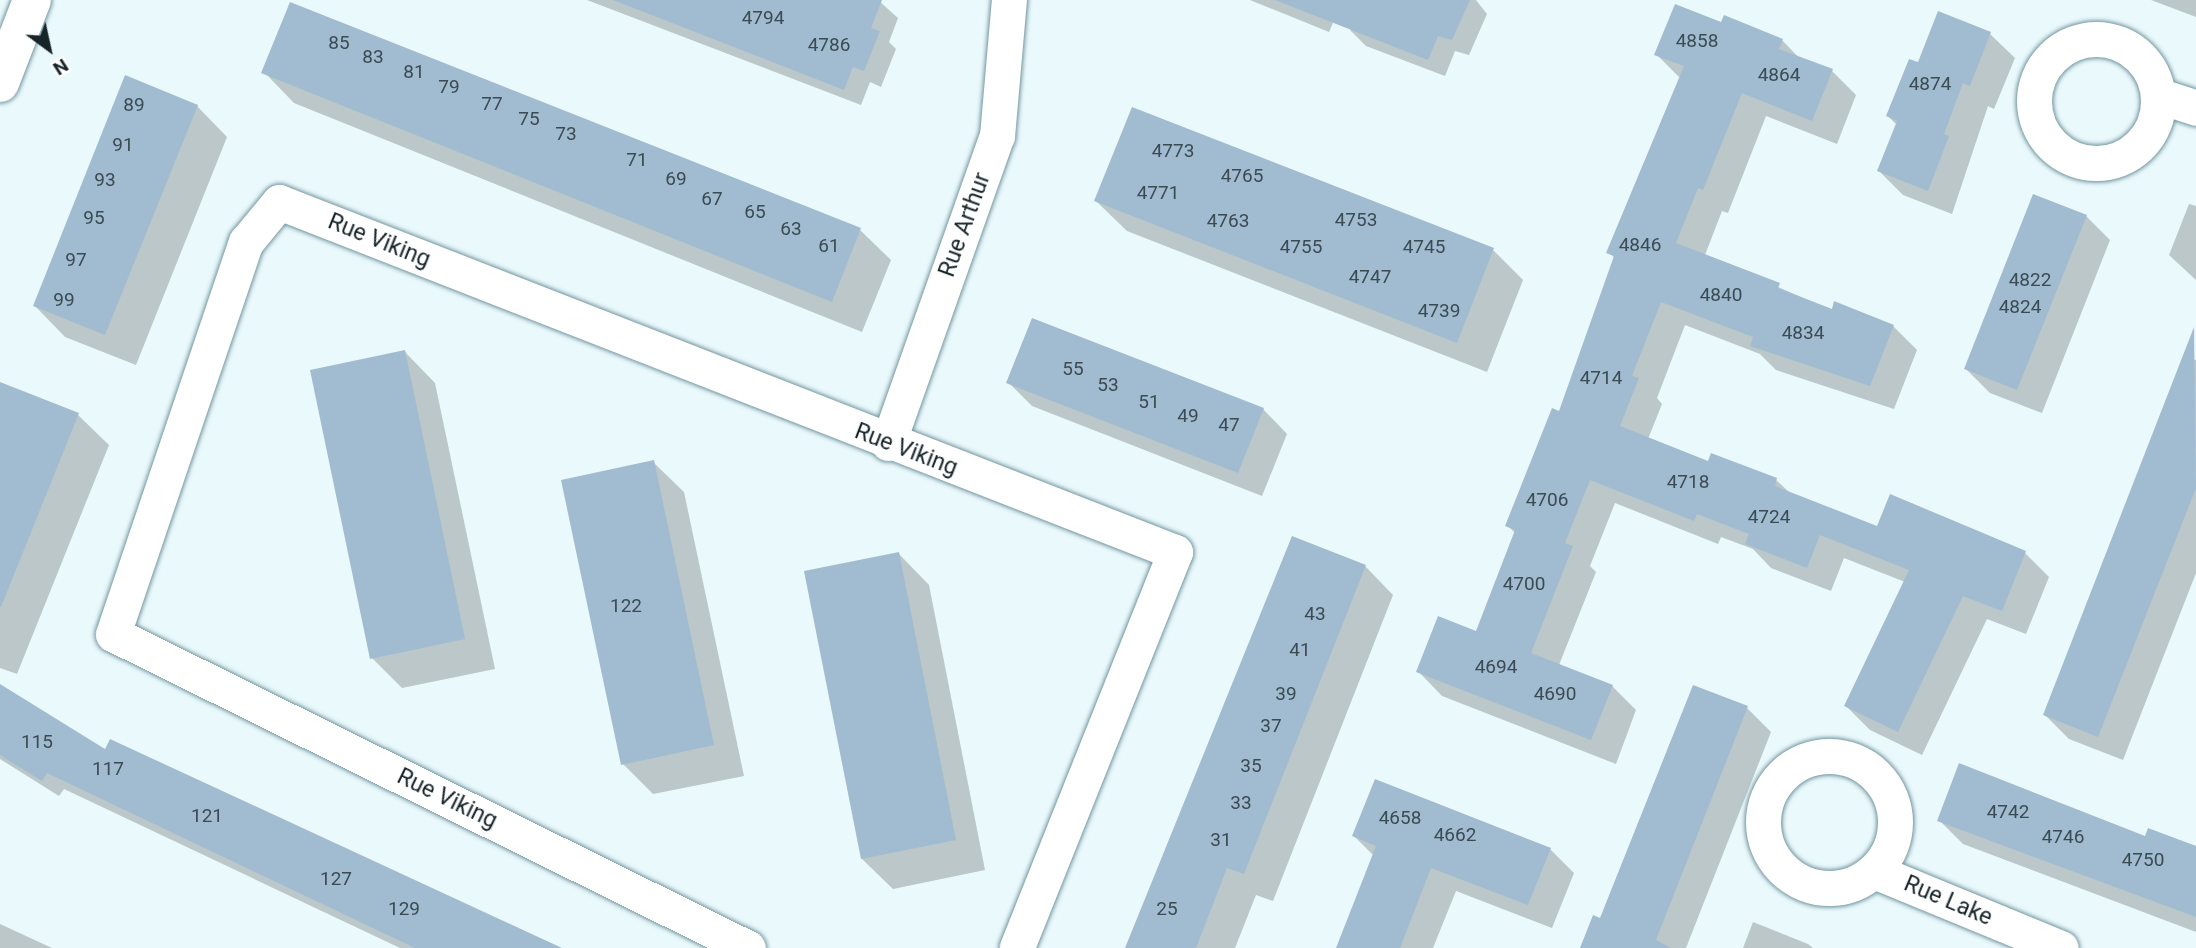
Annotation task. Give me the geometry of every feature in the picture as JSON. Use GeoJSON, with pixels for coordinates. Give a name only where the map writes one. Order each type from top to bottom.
{"type":"FeatureCollection","features":[{"type":"Feature","properties":{"kind":"street"},"geometry":{"type":"LineString","coordinates":[[0,83],[32,0]]}},
{"type":"Feature","properties":{"kind":"street","name":"Rue Arthur"},"geometry":{"type":"LineString","coordinates":[[888,443],[997,136],[1009,0]]}},
{"type":"Feature","properties":{"kind":"street"},"geometry":{"type":"LineString","coordinates":[[2160,96],[2196,108]]}},
{"type":"Feature","properties":{"kind":"street","name":"Rue Viking"},"geometry":{"type":"LineString","coordinates":[[748,948],[113,634],[246,242],[279,202],[888,443],[1175,552],[1017,948]]}},
{"type":"Feature","properties":{"kind":"street","name":"Rue Lake"},"geometry":{"type":"LineString","coordinates":[[1874,871],[2061,948]]}},
{"type":"Feature","properties":{"kind":"building"},"geometry":{"type":"Polygon","coordinates":[[[613,0],[882,0],[871,28],[880,31],[864,71],[853,67],[844,90],[613,0]]]}},
{"type":"Feature","properties":{"kind":"building"},"geometry":{"type":"Polygon","coordinates":[[[1275,0],[1470,0],[1452,40],[1438,36],[1428,60],[1275,0]]]}},
{"type":"Feature","properties":{"kind":"building"},"geometry":{"type":"Polygon","coordinates":[[[290,2],[861,228],[832,302],[261,73],[290,2]]]}},
{"type":"Feature","properties":{"kind":"building"},"geometry":{"type":"Polygon","coordinates":[[[1675,4],[1721,22],[1724,15],[1783,39],[1779,49],[1833,69],[1812,121],[1742,93],[1703,190],[1698,188],[1676,243],[1780,283],[1778,288],[1832,309],[1834,301],[1894,325],[1870,386],[1750,346],[1753,337],[1661,302],[1632,376],[1639,378],[1620,426],[1708,461],[1711,453],[1777,478],[1775,486],[1877,526],[1890,494],[2026,551],[2002,611],[1963,596],[1898,732],[1844,706],[1909,570],[1820,535],[1807,568],[1745,544],[1749,534],[1697,514],[1694,521],[1590,480],[1565,543],[1573,546],[1531,653],[1613,685],[1591,740],[1416,672],[1438,616],[1476,631],[1515,530],[1505,526],[1552,408],[1559,411],[1614,256],[1606,253],[1684,66],[1654,55],[1675,4]]]}},
{"type":"Feature","properties":{"kind":"building"},"geometry":{"type":"Polygon","coordinates":[[[1938,11],[1991,32],[1970,86],[1963,83],[1944,134],[1949,136],[1928,191],[1877,171],[1897,121],[1886,116],[1909,59],[1918,62],[1938,11]]]}},
{"type":"Feature","properties":{"kind":"building"},"geometry":{"type":"Polygon","coordinates":[[[125,75],[198,105],[105,335],[33,306],[125,75]]]}},
{"type":"Feature","properties":{"kind":"building"},"geometry":{"type":"Polygon","coordinates":[[[1132,107],[1494,248],[1457,343],[1094,201],[1132,107]]]}},
{"type":"Feature","properties":{"kind":"building"},"geometry":{"type":"Polygon","coordinates":[[[2033,194],[2087,215],[2017,390],[1964,369],[2033,194]]]}},
{"type":"Feature","properties":{"kind":"building"},"geometry":{"type":"Polygon","coordinates":[[[1032,318],[1264,408],[1238,473],[1006,383],[1032,318]]]}},
{"type":"Feature","properties":{"kind":"building"},"geometry":{"type":"Polygon","coordinates":[[[2194,327],[2196,488],[2098,737],[2043,715],[2194,327]]]}},
{"type":"Feature","properties":{"kind":"building"},"geometry":{"type":"Polygon","coordinates":[[[405,350],[465,639],[370,659],[310,370],[405,350]]]}},
{"type":"Feature","properties":{"kind":"building"},"geometry":{"type":"Polygon","coordinates":[[[0,382],[79,413],[1,607],[0,606],[0,382]]]}},
{"type":"Feature","properties":{"kind":"building"},"geometry":{"type":"Polygon","coordinates":[[[654,460],[714,745],[621,765],[561,480],[654,460]]]}},
{"type":"Feature","properties":{"kind":"building"},"geometry":{"type":"Polygon","coordinates":[[[1292,536],[1366,565],[1244,874],[1227,868],[1196,948],[1125,948],[1292,536]]]}},
{"type":"Feature","properties":{"kind":"building"},"geometry":{"type":"Polygon","coordinates":[[[899,552],[956,840],[861,859],[804,571],[899,552]]]}},
{"type":"Feature","properties":{"kind":"building"},"geometry":{"type":"Polygon","coordinates":[[[0,684],[105,749],[110,739],[562,948],[415,948],[47,773],[42,781],[0,755],[0,684]]]}},
{"type":"Feature","properties":{"kind":"building"},"geometry":{"type":"Polygon","coordinates":[[[1693,685],[1748,706],[1656,940],[1671,948],[1580,948],[1593,915],[1600,918],[1693,685]]]}},
{"type":"Feature","properties":{"kind":"building"},"geometry":{"type":"Polygon","coordinates":[[[1959,763],[2145,836],[2148,828],[2196,846],[2196,917],[1937,821],[1959,763]]]}},
{"type":"Feature","properties":{"kind":"building"},"geometry":{"type":"Polygon","coordinates":[[[1375,779],[1551,848],[1528,905],[1431,868],[1400,948],[1336,948],[1376,846],[1352,836],[1375,779]]]}}]}
